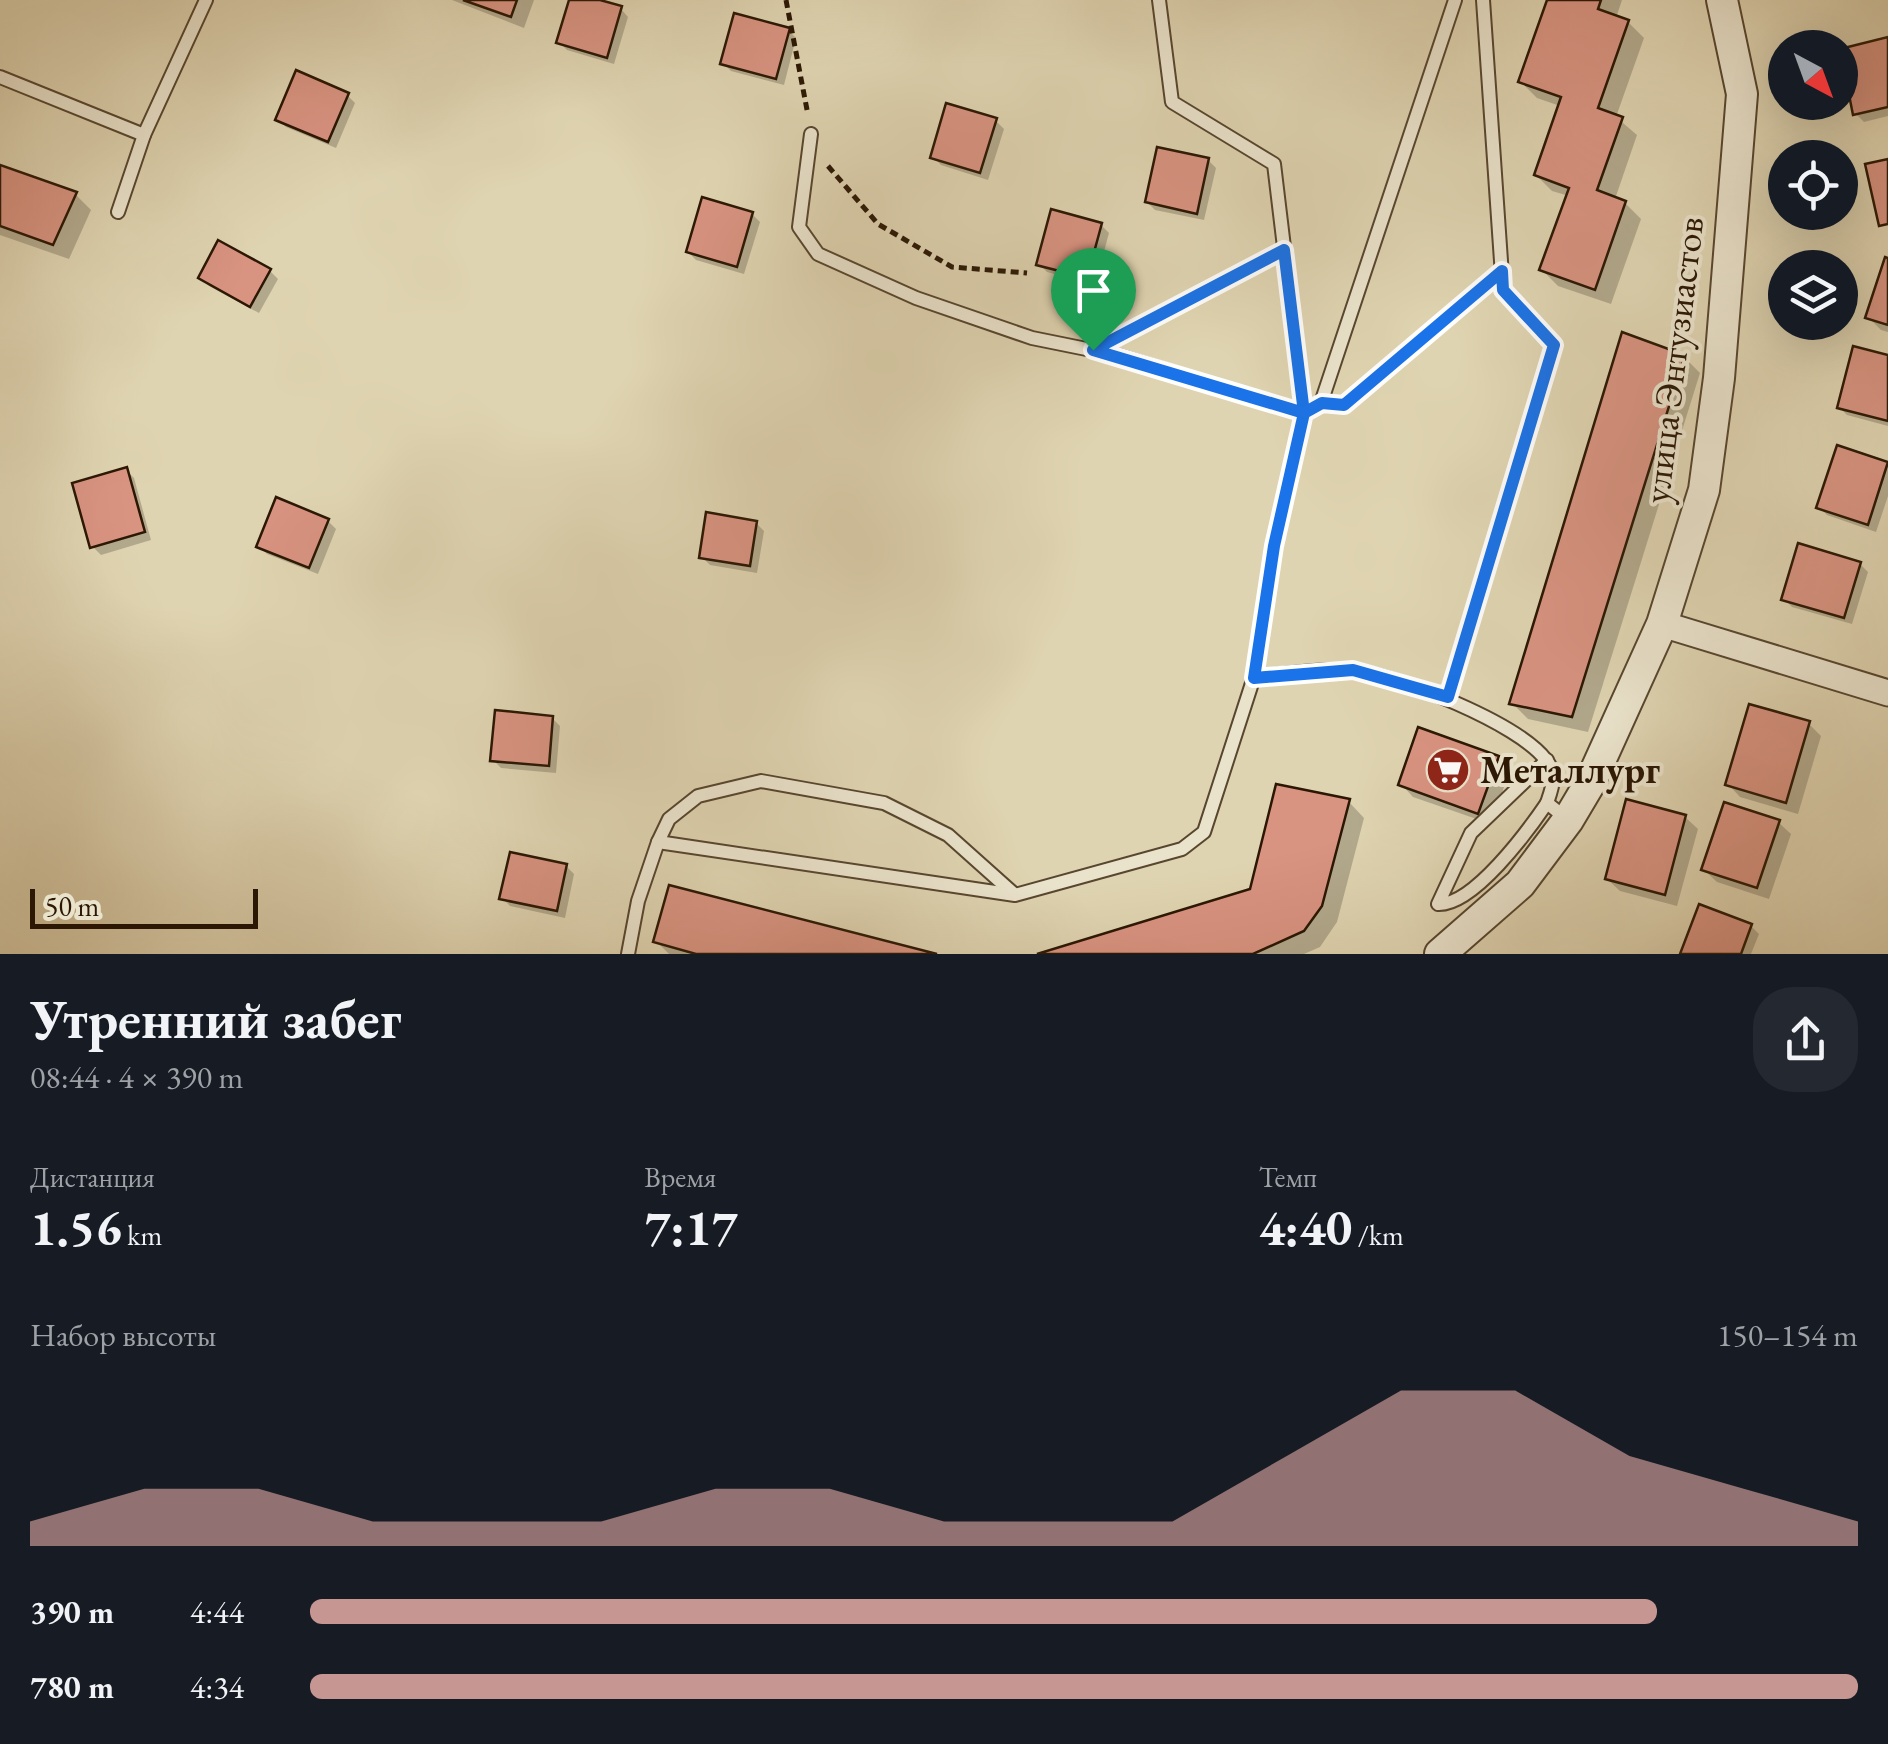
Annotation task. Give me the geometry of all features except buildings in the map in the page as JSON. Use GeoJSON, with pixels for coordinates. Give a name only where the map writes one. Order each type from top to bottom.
{"type":"FeatureCollection","features":[{"type":"Feature","properties":{"kind":"street","name":"улица Энтузиастов"},"geometry":{"type":"LineString","coordinates":[[1443,954],[1520,884],[1558,811],[1590,783],[1662,624],[1704,490],[1719,378],[1742,94],[1722,0]]}},
{"type":"Feature","properties":{"kind":"street"},"geometry":{"type":"LineString","coordinates":[[1662,624],[1888,693]]}},
{"type":"Feature","properties":{"kind":"lane"},"geometry":{"type":"LineString","coordinates":[[118,212],[144,136],[206,0]]}},
{"type":"Feature","properties":{"kind":"lane"},"geometry":{"type":"LineString","coordinates":[[658,842],[1015,895],[1182,849],[1204,832],[1254,678],[1274,546],[1304,413],[1274,164],[1172,102],[1159,0]]}},
{"type":"Feature","properties":{"kind":"lane"},"geometry":{"type":"LineString","coordinates":[[1322,403],[1455,0]]}},
{"type":"Feature","properties":{"kind":"lane"},"geometry":{"type":"LineString","coordinates":[[1448,697],[1554,345],[1503,290],[1484,0]]}},
{"type":"Feature","properties":{"kind":"lane"},"geometry":{"type":"LineString","coordinates":[[0,77],[144,136]]}},
{"type":"Feature","properties":{"kind":"lane"},"geometry":{"type":"LineString","coordinates":[[811,134],[800,227],[818,254],[916,298],[1032,338],[1093,350],[1304,413],[1322,403],[1344,405],[1502,271]]}},
{"type":"Feature","properties":{"kind":"lane"},"geometry":{"type":"LineString","coordinates":[[1093,350],[1284,250]]}},
{"type":"Feature","properties":{"kind":"lane"},"geometry":{"type":"LineString","coordinates":[[1254,678],[1353,670],[1448,697],[1522,740],[1547,760],[1554,778],[1558,811],[1486,876],[1448,905],[1438,904],[1471,833],[1547,760]]}},
{"type":"Feature","properties":{"kind":"lane"},"geometry":{"type":"LineString","coordinates":[[628,954],[638,901],[669,818],[698,796],[760,781],[884,803],[948,836],[1015,895]]}},
{"type":"Feature","properties":{"kind":"path"},"geometry":{"type":"LineString","coordinates":[[786,0],[811,134],[830,170],[878,224],[952,267],[1027,273]]}},
{"type":"Feature","properties":{"kind":"place","name":"Металлург"},"geometry":{"type":"Point","coordinates":[1448,770]}},
{"type":"Feature","properties":{"kind":"route"},"geometry":{"type":"LineString","coordinates":[[1093,350],[1284,250],[1304,413],[1322,403],[1344,405],[1502,271],[1503,290],[1554,345],[1448,697],[1353,670],[1254,678],[1274,546],[1304,413],[1093,350]]}}]}
